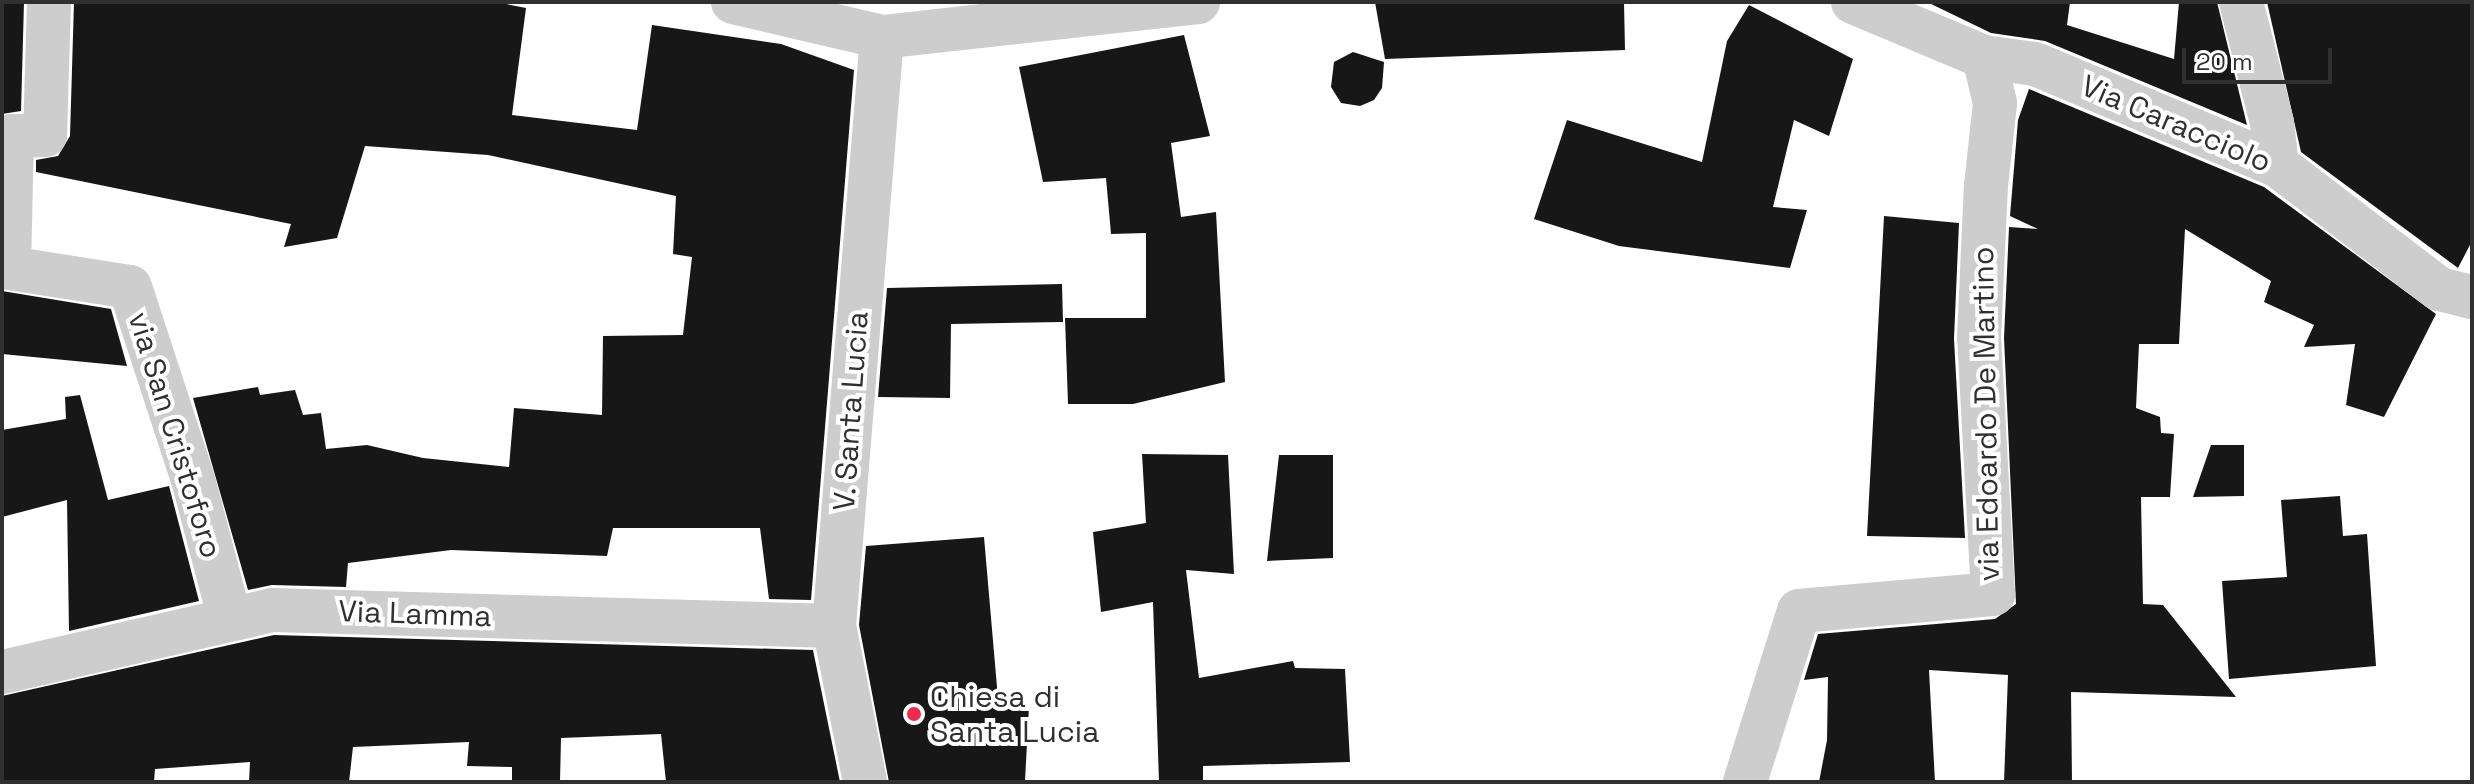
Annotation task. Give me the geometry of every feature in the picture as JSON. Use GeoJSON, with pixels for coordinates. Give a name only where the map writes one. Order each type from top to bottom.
{"type":"FeatureCollection","features":[{"type":"Feature","properties":{"kind":"street","name":"via San Cristoforo"},"geometry":{"type":"LineString","coordinates":[[49,2],[45,135],[12,136],[9,268],[130,287],[194,483],[230,619]]}},
{"type":"Feature","properties":{"kind":"street","name":"Via Caracciolo"},"geometry":{"type":"LineString","coordinates":[[1853,2],[1984,57],[2035,64],[2277,165],[2439,289],[2472,297]]}},
{"type":"Feature","properties":{"kind":"street"},"geometry":{"type":"LineString","coordinates":[[2241,2],[2272,123],[2277,165]]}},
{"type":"Feature","properties":{"kind":"street"},"geometry":{"type":"LineString","coordinates":[[749,4],[882,37],[1187,4]]}},
{"type":"Feature","properties":{"kind":"street","name":"V. Santa Lucia"},"geometry":{"type":"LineString","coordinates":[[865,782],[834,626],[882,37]]}},
{"type":"Feature","properties":{"kind":"street","name":"via Edoardo De Martino"},"geometry":{"type":"LineString","coordinates":[[1745,782],[1799,611],[1993,594],[1979,338],[1986,186],[1995,103],[1984,57]]}},
{"type":"Feature","properties":{"kind":"street","name":"Via Lamma"},"geometry":{"type":"LineString","coordinates":[[2,672],[272,610],[834,626]]}},
{"type":"Feature","properties":{"kind":"building"},"geometry":{"type":"Polygon","coordinates":[[[2,2],[24,2],[21,111],[2,114],[2,2]]]}},
{"type":"Feature","properties":{"kind":"building"},"geometry":{"type":"Polygon","coordinates":[[[74,2],[496,2],[526,8],[512,115],[637,130],[652,25],[781,44],[854,70],[811,600],[769,599],[760,528],[613,528],[607,556],[451,550],[348,563],[346,587],[272,585],[248,590],[193,398],[258,387],[260,395],[295,390],[303,415],[321,413],[326,449],[367,445],[423,458],[509,467],[514,408],[602,415],[603,336],[683,335],[692,257],[673,254],[676,196],[488,155],[365,146],[337,238],[284,247],[291,224],[36,172],[36,160],[58,156],[70,136],[74,2]]]}},
{"type":"Feature","properties":{"kind":"building"},"geometry":{"type":"Polygon","coordinates":[[[1375,2],[1624,2],[1625,50],[1385,59],[1375,2]]]}},
{"type":"Feature","properties":{"kind":"building"},"geometry":{"type":"Polygon","coordinates":[[[1927,2],[2070,2],[2067,25],[2174,59],[2179,2],[2217,2],[2247,125],[2045,41],[1991,33],[1927,2]]]}},
{"type":"Feature","properties":{"kind":"building"},"geometry":{"type":"Polygon","coordinates":[[[2267,2],[2472,2],[2472,241],[2458,268],[2301,152],[2267,2]]]}},
{"type":"Feature","properties":{"kind":"building"},"geometry":{"type":"Polygon","coordinates":[[[1749,5],[1853,59],[1829,136],[1794,120],[1773,207],[1807,210],[1790,268],[1619,246],[1534,219],[1567,120],[1702,162],[1727,41],[1749,5]]]}},
{"type":"Feature","properties":{"kind":"building"},"geometry":{"type":"Polygon","coordinates":[[[1184,35],[1210,136],[1171,143],[1181,217],[1216,212],[1225,382],[1133,404],[1068,404],[1065,318],[1146,318],[1146,233],[1111,234],[1106,178],[1043,182],[1019,67],[1184,35]]]}},
{"type":"Feature","properties":{"kind":"building"},"geometry":{"type":"Polygon","coordinates":[[[1353,52],[1384,62],[1382,88],[1374,100],[1360,106],[1341,103],[1331,87],[1334,62],[1353,52]]]}},
{"type":"Feature","properties":{"kind":"building"},"geometry":{"type":"Polygon","coordinates":[[[2029,89],[2264,187],[2436,314],[2384,417],[2346,405],[2355,344],[2304,347],[2314,325],[2264,302],[2271,281],[2185,229],[2179,344],[2139,344],[2136,408],[2160,417],[2161,433],[2174,434],[2170,497],[2141,497],[2143,604],[2163,605],[2236,697],[2071,692],[2072,782],[2004,782],[2008,675],[1929,670],[1935,782],[1819,782],[1827,740],[1828,677],[1804,680],[1818,634],[1995,619],[2016,604],[2004,338],[2009,227],[2038,229],[2010,216],[2018,120],[2029,89]]]}},
{"type":"Feature","properties":{"kind":"building"},"geometry":{"type":"Polygon","coordinates":[[[1884,216],[1959,223],[1954,339],[1965,538],[1867,536],[1884,216]]]}},
{"type":"Feature","properties":{"kind":"building"},"geometry":{"type":"Polygon","coordinates":[[[1062,284],[1063,322],[951,324],[950,398],[878,397],[887,288],[1062,284]]]}},
{"type":"Feature","properties":{"kind":"building"},"geometry":{"type":"Polygon","coordinates":[[[2,291],[111,309],[127,366],[2,354],[2,291]]]}},
{"type":"Feature","properties":{"kind":"building"},"geometry":{"type":"Polygon","coordinates":[[[80,395],[108,500],[169,486],[199,601],[69,631],[67,500],[2,517],[2,430],[66,419],[65,397],[80,395]]]}},
{"type":"Feature","properties":{"kind":"building"},"geometry":{"type":"Polygon","coordinates":[[[2211,445],[2244,445],[2244,496],[2193,497],[2211,445]]]}},
{"type":"Feature","properties":{"kind":"building"},"geometry":{"type":"Polygon","coordinates":[[[1142,454],[1228,455],[1234,574],[1186,570],[1199,678],[1293,661],[1295,668],[1345,669],[1350,762],[1203,766],[1203,782],[1159,782],[1153,602],[1101,612],[1093,532],[1146,523],[1142,454]]]}},
{"type":"Feature","properties":{"kind":"building"},"geometry":{"type":"Polygon","coordinates":[[[1279,455],[1333,455],[1333,558],[1267,561],[1279,455]]]}},
{"type":"Feature","properties":{"kind":"building"},"geometry":{"type":"Polygon","coordinates":[[[2340,496],[2343,536],[2367,534],[2376,666],[2229,679],[2222,581],[2287,577],[2281,500],[2340,496]]]}},
{"type":"Feature","properties":{"kind":"building"},"geometry":{"type":"Polygon","coordinates":[[[984,537],[999,710],[1029,707],[1025,781],[889,782],[859,625],[866,546],[984,537]]]}},
{"type":"Feature","properties":{"kind":"building"},"geometry":{"type":"Polygon","coordinates":[[[274,635],[813,650],[840,782],[666,782],[661,734],[561,738],[560,782],[512,782],[512,767],[467,766],[469,742],[353,747],[349,782],[249,782],[250,762],[155,769],[154,782],[2,782],[2,696],[274,635]]]}},
{"type":"Feature","properties":{"kind":"place","name":"Chiesa di Santa Lucia"},"geometry":{"type":"Point","coordinates":[914,714]}}]}
